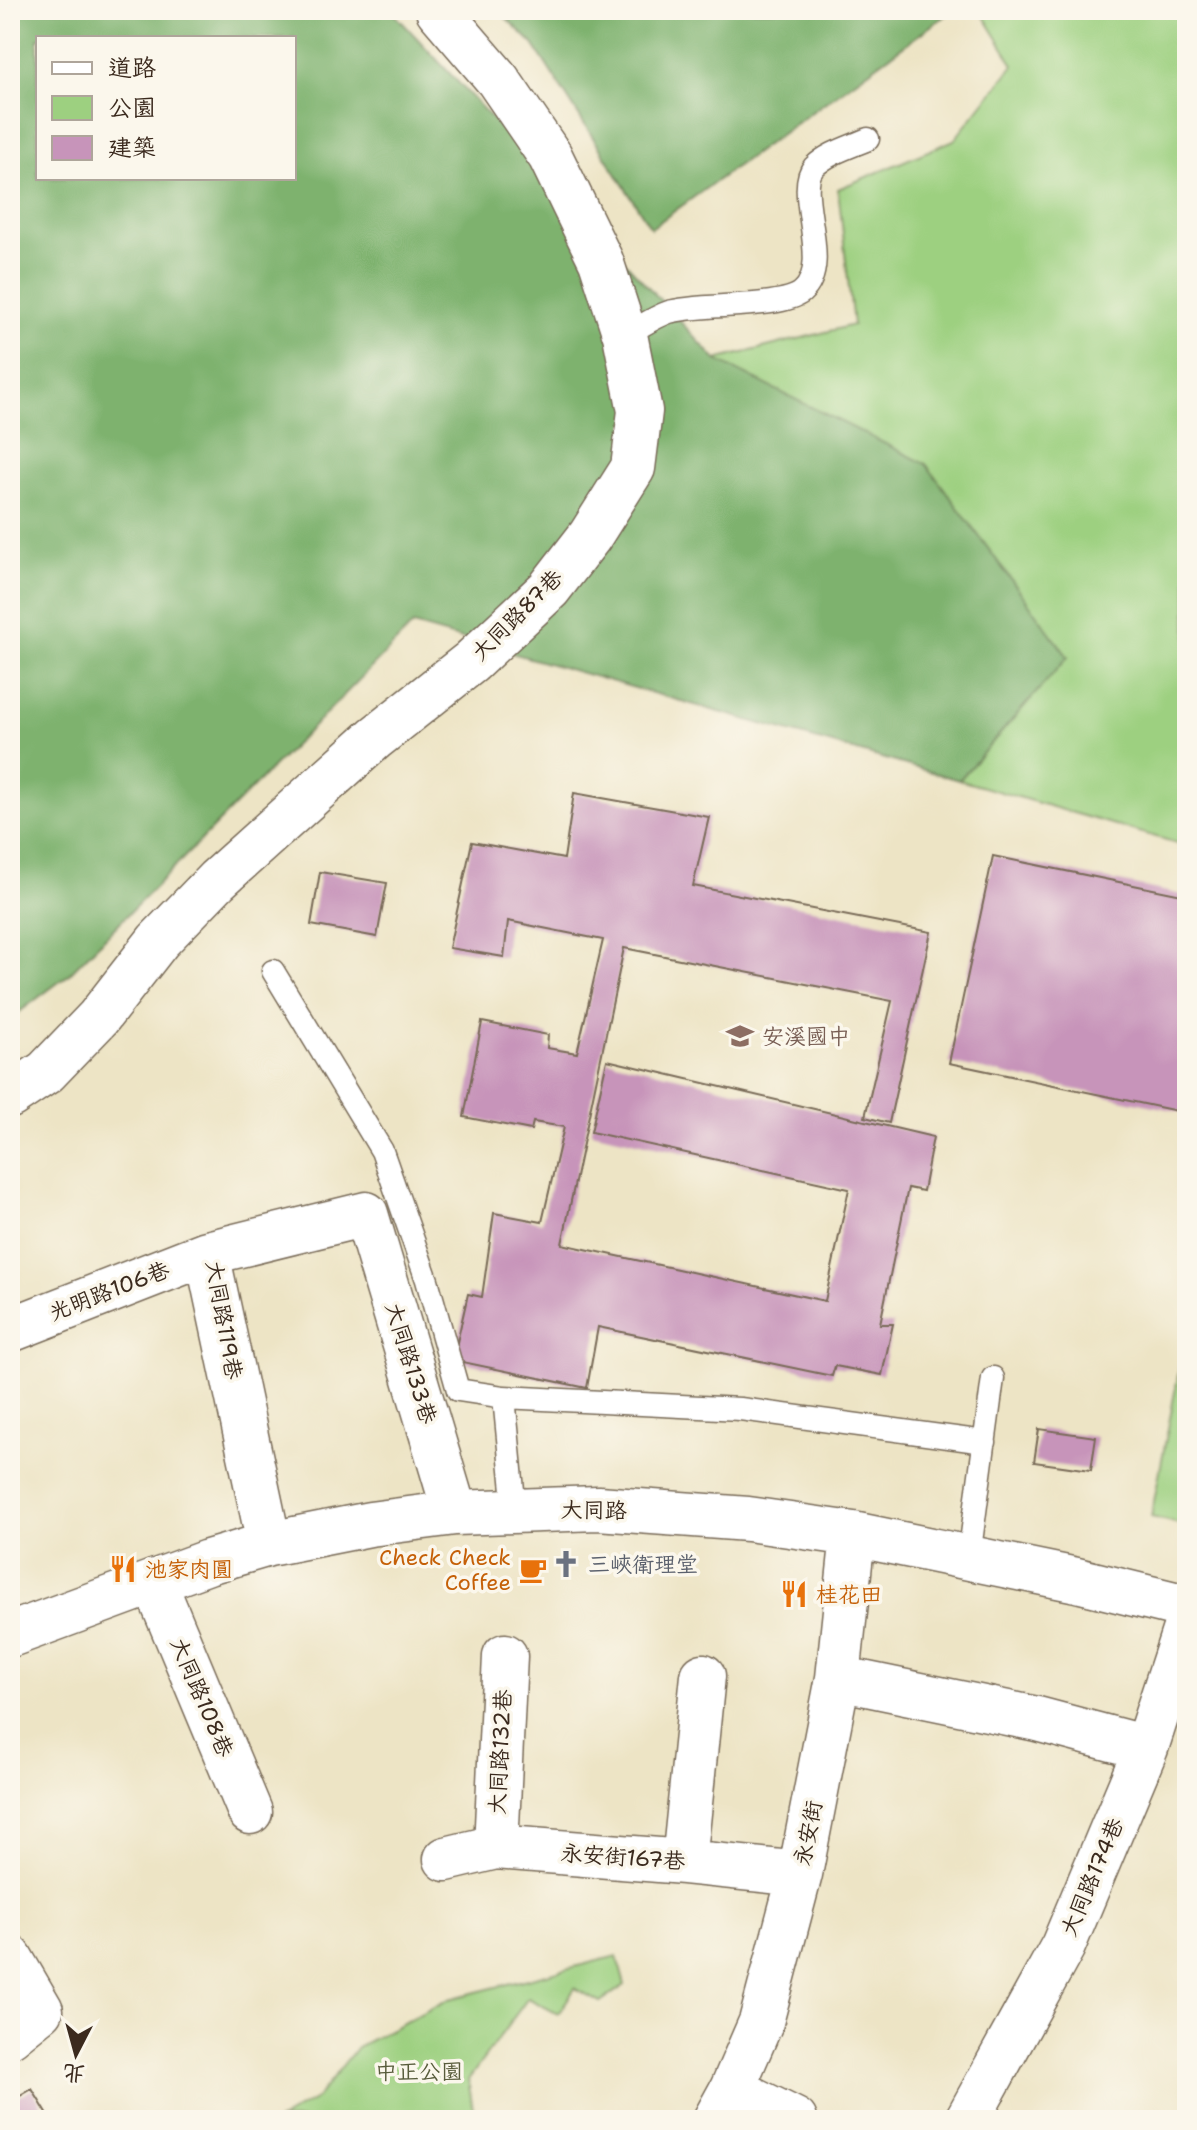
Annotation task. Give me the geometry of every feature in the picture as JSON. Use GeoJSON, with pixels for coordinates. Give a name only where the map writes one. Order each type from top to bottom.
{"type":"FeatureCollection","features":[{"type":"Feature","properties":{"kind":"street","name":"大同路87巷"},"geometry":{"type":"LineString","coordinates":[[10,1096],[46,1072],[98,1018],[158,941],[217,880],[375,738],[471,662],[549,589],[590,536],[633,468],[640,411],[625,335],[601,261],[550,156],[498,80],[438,10]]}},
{"type":"Feature","properties":{"kind":"street","name":"大同路119巷"},"geometry":{"type":"LineString","coordinates":[[269,1544],[207,1253],[366,1214]]}},
{"type":"Feature","properties":{"kind":"street","name":"大同路133巷"},"geometry":{"type":"LineString","coordinates":[[366,1214],[455,1513]]}},
{"type":"Feature","properties":{"kind":"street","name":"光明路106巷"},"geometry":{"type":"LineString","coordinates":[[10,1330],[207,1253]]}},
{"type":"Feature","properties":{"kind":"street","name":"大同路"},"geometry":{"type":"LineString","coordinates":[[10,1635],[208,1562],[269,1544],[370,1524],[455,1513],[598,1508],[748,1519],[853,1534],[1077,1580],[1187,1607]]}},
{"type":"Feature","properties":{"kind":"street","name":"永安街"},"geometry":{"type":"LineString","coordinates":[[723,2104],[761,2022],[800,1874],[838,1678],[853,1534]]}},
{"type":"Feature","properties":{"kind":"street","name":"大同路108巷"},"geometry":{"type":"LineString","coordinates":[[154,1582],[250,1812]]}},
{"type":"Feature","properties":{"kind":"street","name":"大同路174巷"},"geometry":{"type":"LineString","coordinates":[[967,2120],[1063,1946],[1146,1748],[1187,1622]]}},
{"type":"Feature","properties":{"kind":"street","name":"大同路132巷"},"geometry":{"type":"LineString","coordinates":[[496,1847],[505,1656]]}},
{"type":"Feature","properties":{"kind":"street"},"geometry":{"type":"LineString","coordinates":[[684,1862],[703,1676]]}},
{"type":"Feature","properties":{"kind":"street"},"geometry":{"type":"LineString","coordinates":[[838,1678],[1037,1719],[1146,1748]]}},
{"type":"Feature","properties":{"kind":"street","name":"永安街167巷"},"geometry":{"type":"LineString","coordinates":[[446,1859],[496,1847],[800,1874]]}},
{"type":"Feature","properties":{"kind":"street"},"geometry":{"type":"LineString","coordinates":[[10,1957],[41,2010],[10,2035]]}},
{"type":"Feature","properties":{"kind":"street"},"geometry":{"type":"LineString","coordinates":[[723,2104],[795,2120]]}},
{"type":"Feature","properties":{"kind":"lane"},"geometry":{"type":"LineString","coordinates":[[625,335],[669,312],[779,301],[801,293],[812,277],[815,251],[808,188],[811,170],[825,157],[868,139]]}},
{"type":"Feature","properties":{"kind":"lane"},"geometry":{"type":"LineString","coordinates":[[273,971],[382,1151],[427,1280],[458,1390],[504,1397],[740,1409],[985,1442]]}},
{"type":"Feature","properties":{"kind":"lane"},"geometry":{"type":"LineString","coordinates":[[969,1557],[993,1378]]}},
{"type":"Feature","properties":{"kind":"lane"},"geometry":{"type":"LineString","coordinates":[[504,1397],[515,1511]]}},
{"type":"Feature","properties":{"kind":"green space"},"geometry":{"type":"Polygon","coordinates":[[[10,10],[391,10],[716,360],[926,464],[1068,657],[959,780],[413,625],[67,976],[10,1019],[10,10]]]}},
{"type":"Feature","properties":{"kind":"green space"},"geometry":{"type":"Polygon","coordinates":[[[498,10],[953,10],[651,228],[533,44],[498,10]]]}},
{"type":"Feature","properties":{"kind":"green space"},"geometry":{"type":"Polygon","coordinates":[[[980,10],[1187,10],[1187,846],[959,780],[1068,656],[716,360],[853,325],[838,189],[954,140],[1014,65],[980,10]]]}},
{"type":"Feature","properties":{"kind":"green space"},"geometry":{"type":"Polygon","coordinates":[[[1187,1329],[1187,1526],[1151,1517],[1187,1329]]]}},
{"type":"Feature","properties":{"kind":"green space","name":"中正公園"},"geometry":{"type":"Polygon","coordinates":[[[617,1956],[625,1985],[600,2002],[575,1988],[558,2014],[528,1998],[468,2080],[475,2120],[279,2120],[317,2098],[357,2047],[449,1999],[617,1956]]]}},
{"type":"Feature","properties":{"kind":"building"},"geometry":{"type":"Polygon","coordinates":[[[574,793],[709,817],[693,886],[931,932],[889,1123],[865,1117],[892,1001],[624,948],[562,1244],[825,1301],[849,1189],[591,1132],[607,1060],[933,1137],[923,1191],[908,1188],[880,1324],[893,1324],[882,1375],[835,1366],[832,1376],[598,1327],[587,1388],[453,1360],[468,1294],[482,1297],[494,1213],[542,1222],[564,1127],[533,1122],[531,1130],[464,1117],[482,1022],[548,1035],[547,1048],[577,1053],[603,940],[508,921],[504,957],[449,948],[472,842],[564,859],[574,793]]]}},
{"type":"Feature","properties":{"kind":"building"},"geometry":{"type":"Polygon","coordinates":[[[993,856],[1187,896],[1187,1113],[949,1063],[993,856]]]}},
{"type":"Feature","properties":{"kind":"building"},"geometry":{"type":"Polygon","coordinates":[[[320,872],[387,883],[377,937],[311,925],[320,872]]]}},
{"type":"Feature","properties":{"kind":"building"},"geometry":{"type":"Polygon","coordinates":[[[1039,1429],[1096,1437],[1091,1470],[1034,1462],[1039,1429]]]}},
{"type":"Feature","properties":{"kind":"building"},"geometry":{"type":"Polygon","coordinates":[[[32,2089],[51,2120],[10,2120],[10,2102],[32,2089]]]}},
{"type":"Feature","properties":{"kind":"place","name":"安溪國中"},"geometry":{"type":"Point","coordinates":[740,1036]}},
{"type":"Feature","properties":{"kind":"place","name":"三峽衛理堂"},"geometry":{"type":"Point","coordinates":[566,1564]}},
{"type":"Feature","properties":{"kind":"place","name":"池家肉圓"},"geometry":{"type":"Point","coordinates":[123,1569]}},
{"type":"Feature","properties":{"kind":"place","name":"Check Check Coffee"},"geometry":{"type":"Point","coordinates":[533,1570]}},
{"type":"Feature","properties":{"kind":"place","name":"桂花田"},"geometry":{"type":"Point","coordinates":[794,1594]}}]}
